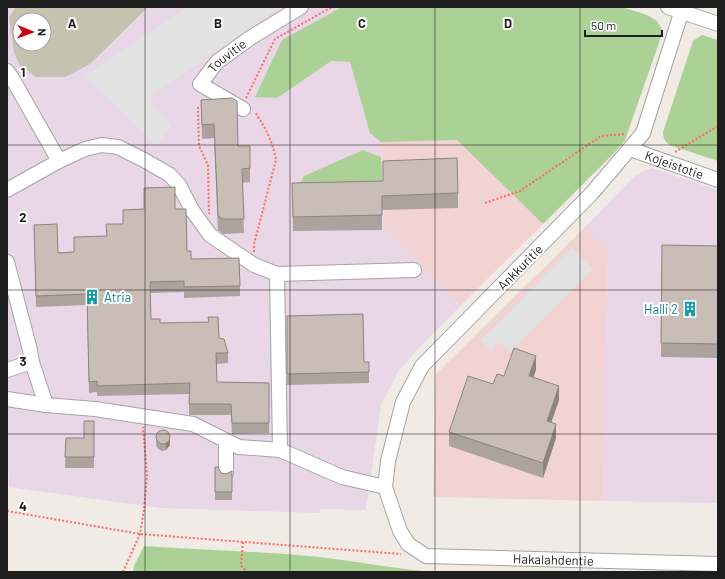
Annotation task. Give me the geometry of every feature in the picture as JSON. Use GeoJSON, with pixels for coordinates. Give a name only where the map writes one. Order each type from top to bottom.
{"type":"FeatureCollection","features":[{"type":"Feature","properties":{"kind":"street","name":"Touvitie"},"geometry":{"type":"LineString","coordinates":[[242,108],[200,84],[217,62],[250,38],[301,7]]}},
{"type":"Feature","properties":{"kind":"street"},"geometry":{"type":"LineString","coordinates":[[668,7],[682,9],[718,24]]}},
{"type":"Feature","properties":{"kind":"street","name":"Ankkuritie"},"geometry":{"type":"LineString","coordinates":[[400,531],[385,487],[388,461],[403,402],[422,366],[592,193],[643,133],[682,9]]}},
{"type":"Feature","properties":{"kind":"street"},"geometry":{"type":"LineString","coordinates":[[7,71],[59,161]]}},
{"type":"Feature","properties":{"kind":"street"},"geometry":{"type":"LineString","coordinates":[[7,190],[59,161],[85,149],[102,145],[118,147],[170,175],[179,185],[192,210],[210,235],[254,265],[276,274],[414,270]]}},
{"type":"Feature","properties":{"kind":"street","name":"Kojeistotie"},"geometry":{"type":"LineString","coordinates":[[630,149],[718,180]]}},
{"type":"Feature","properties":{"kind":"street"},"geometry":{"type":"LineString","coordinates":[[7,262],[32,362],[46,405]]}},
{"type":"Feature","properties":{"kind":"street"},"geometry":{"type":"LineString","coordinates":[[276,274],[280,450]]}},
{"type":"Feature","properties":{"kind":"street"},"geometry":{"type":"LineString","coordinates":[[7,370],[32,362]]}},
{"type":"Feature","properties":{"kind":"street"},"geometry":{"type":"LineString","coordinates":[[7,399],[46,405],[95,409],[193,424],[239,447],[280,450],[342,477],[385,487]]}},
{"type":"Feature","properties":{"kind":"street"},"geometry":{"type":"LineString","coordinates":[[226,441],[226,473]]}},
{"type":"Feature","properties":{"kind":"street","name":"Hakalahdentie"},"geometry":{"type":"LineString","coordinates":[[400,531],[408,544],[426,556],[718,564]]}},
{"type":"Feature","properties":{"kind":"path"},"geometry":{"type":"LineString","coordinates":[[254,265],[254,244],[276,160],[275,149],[264,124],[242,108],[276,39],[332,7]]}},
{"type":"Feature","properties":{"kind":"path"},"geometry":{"type":"LineString","coordinates":[[204,107],[198,108],[199,146],[208,165],[209,207]]}},
{"type":"Feature","properties":{"kind":"path"},"geometry":{"type":"LineString","coordinates":[[675,152],[718,126]]}},
{"type":"Feature","properties":{"kind":"path"},"geometry":{"type":"LineString","coordinates":[[485,203],[520,191],[601,136],[643,133]]}},
{"type":"Feature","properties":{"kind":"path"},"geometry":{"type":"LineString","coordinates":[[123,572],[140,534],[144,510],[146,475],[142,416]]}},
{"type":"Feature","properties":{"kind":"path"},"geometry":{"type":"LineString","coordinates":[[7,511],[140,534],[403,554]]}},
{"type":"Feature","properties":{"kind":"path"},"geometry":{"type":"LineString","coordinates":[[243,542],[241,566],[247,572]]}},
{"type":"Feature","properties":{"kind":"shaded area","name":"Atria"},"geometry":{"type":"Polygon","coordinates":[[[7,7],[621,7],[657,20],[662,28],[662,34],[625,140],[615,152],[543,224],[457,140],[381,142],[384,228],[460,306],[399,370],[381,405],[366,510],[320,509],[319,513],[161,508],[9,487],[7,448],[7,7]]]}},
{"type":"Feature","properties":{"kind":"shaded area"},"geometry":{"type":"Polygon","coordinates":[[[16,7],[148,7],[90,64],[65,77],[36,77],[20,66],[14,52],[52,52],[52,12],[12,12],[16,7]]]}},
{"type":"Feature","properties":{"kind":"shaded area"},"geometry":{"type":"Polygon","coordinates":[[[188,7],[279,7],[149,98],[171,126],[157,147],[85,76],[188,7]]]}},
{"type":"Feature","properties":{"kind":"shaded area"},"geometry":{"type":"Polygon","coordinates":[[[12,13],[12,38],[9,17],[12,13]]]}},
{"type":"Feature","properties":{"kind":"shaded area"},"geometry":{"type":"Polygon","coordinates":[[[457,140],[543,224],[460,306],[384,228],[381,142],[457,140]]]}},
{"type":"Feature","properties":{"kind":"shaded area"},"geometry":{"type":"Polygon","coordinates":[[[652,168],[718,190],[718,503],[603,501],[608,251],[585,227],[635,176],[652,168]]]}},
{"type":"Feature","properties":{"kind":"shaded area"},"geometry":{"type":"Polygon","coordinates":[[[585,227],[608,251],[603,501],[433,497],[436,374],[585,227]]]}},
{"type":"Feature","properties":{"kind":"shaded area"},"geometry":{"type":"Polygon","coordinates":[[[572,248],[593,269],[510,352],[499,342],[491,350],[481,340],[572,248]]]}},
{"type":"Feature","properties":{"kind":"green space"},"geometry":{"type":"Polygon","coordinates":[[[342,7],[621,7],[653,18],[658,22],[662,34],[625,140],[615,152],[543,224],[457,140],[381,142],[370,133],[350,62],[331,61],[277,98],[255,97],[282,40],[342,7]]]}},
{"type":"Feature","properties":{"kind":"green space"},"geometry":{"type":"Polygon","coordinates":[[[702,35],[718,40],[718,161],[669,145],[664,139],[663,134],[693,41],[702,35]]]}},
{"type":"Feature","properties":{"kind":"green space"},"geometry":{"type":"Polygon","coordinates":[[[363,150],[381,157],[383,192],[296,191],[304,176],[363,150]]]}},
{"type":"Feature","properties":{"kind":"green space"},"geometry":{"type":"Polygon","coordinates":[[[144,546],[309,556],[440,572],[133,572],[134,566],[144,546]]]}},
{"type":"Feature","properties":{"kind":"building"},"geometry":{"type":"Polygon","coordinates":[[[232,98],[237,101],[238,146],[250,146],[250,168],[242,169],[244,219],[223,219],[218,216],[214,124],[202,125],[201,100],[232,98]]]}},
{"type":"Feature","properties":{"kind":"building"},"geometry":{"type":"Polygon","coordinates":[[[457,158],[458,193],[382,196],[382,215],[293,217],[292,183],[383,181],[383,161],[457,158]]]}},
{"type":"Feature","properties":{"kind":"building","name":"Atria"},"geometry":{"type":"Polygon","coordinates":[[[175,187],[175,209],[186,209],[187,251],[191,251],[191,259],[239,258],[240,286],[184,287],[184,281],[150,282],[151,319],[160,319],[160,323],[209,322],[208,317],[218,317],[219,338],[224,339],[228,353],[216,353],[217,382],[269,383],[269,423],[232,423],[231,404],[189,404],[190,383],[97,386],[97,381],[89,382],[87,294],[36,296],[34,225],[57,224],[58,253],[74,252],[74,237],[107,236],[106,224],[123,224],[123,210],[144,209],[144,188],[175,187]]]}},
{"type":"Feature","properties":{"kind":"building","name":"Halli 2"},"geometry":{"type":"Polygon","coordinates":[[[662,245],[718,246],[718,344],[661,343],[662,245]]]}},
{"type":"Feature","properties":{"kind":"building"},"geometry":{"type":"Polygon","coordinates":[[[363,314],[364,362],[369,362],[369,372],[287,374],[287,316],[363,314]]]}},
{"type":"Feature","properties":{"kind":"building"},"geometry":{"type":"Polygon","coordinates":[[[514,348],[536,356],[529,376],[559,386],[547,421],[556,424],[543,463],[449,432],[468,376],[493,384],[497,374],[504,376],[514,348]]]}},
{"type":"Feature","properties":{"kind":"building"},"geometry":{"type":"Polygon","coordinates":[[[84,421],[94,421],[94,457],[65,457],[66,438],[84,438],[84,421]]]}},
{"type":"Feature","properties":{"kind":"building"},"geometry":{"type":"Polygon","coordinates":[[[163,430],[168,432],[170,437],[168,442],[163,444],[158,442],[156,437],[158,432],[163,430]]]}},
{"type":"Feature","properties":{"kind":"building"},"geometry":{"type":"Polygon","coordinates":[[[215,467],[218,467],[221,473],[226,474],[232,471],[232,492],[215,492],[215,467]]]}},
{"type":"Feature","properties":{"kind":"place","name":"Atria"},"geometry":{"type":"Point","coordinates":[92,297]}},
{"type":"Feature","properties":{"kind":"place","name":"Halli 2"},"geometry":{"type":"Point","coordinates":[690,309]}}]}
